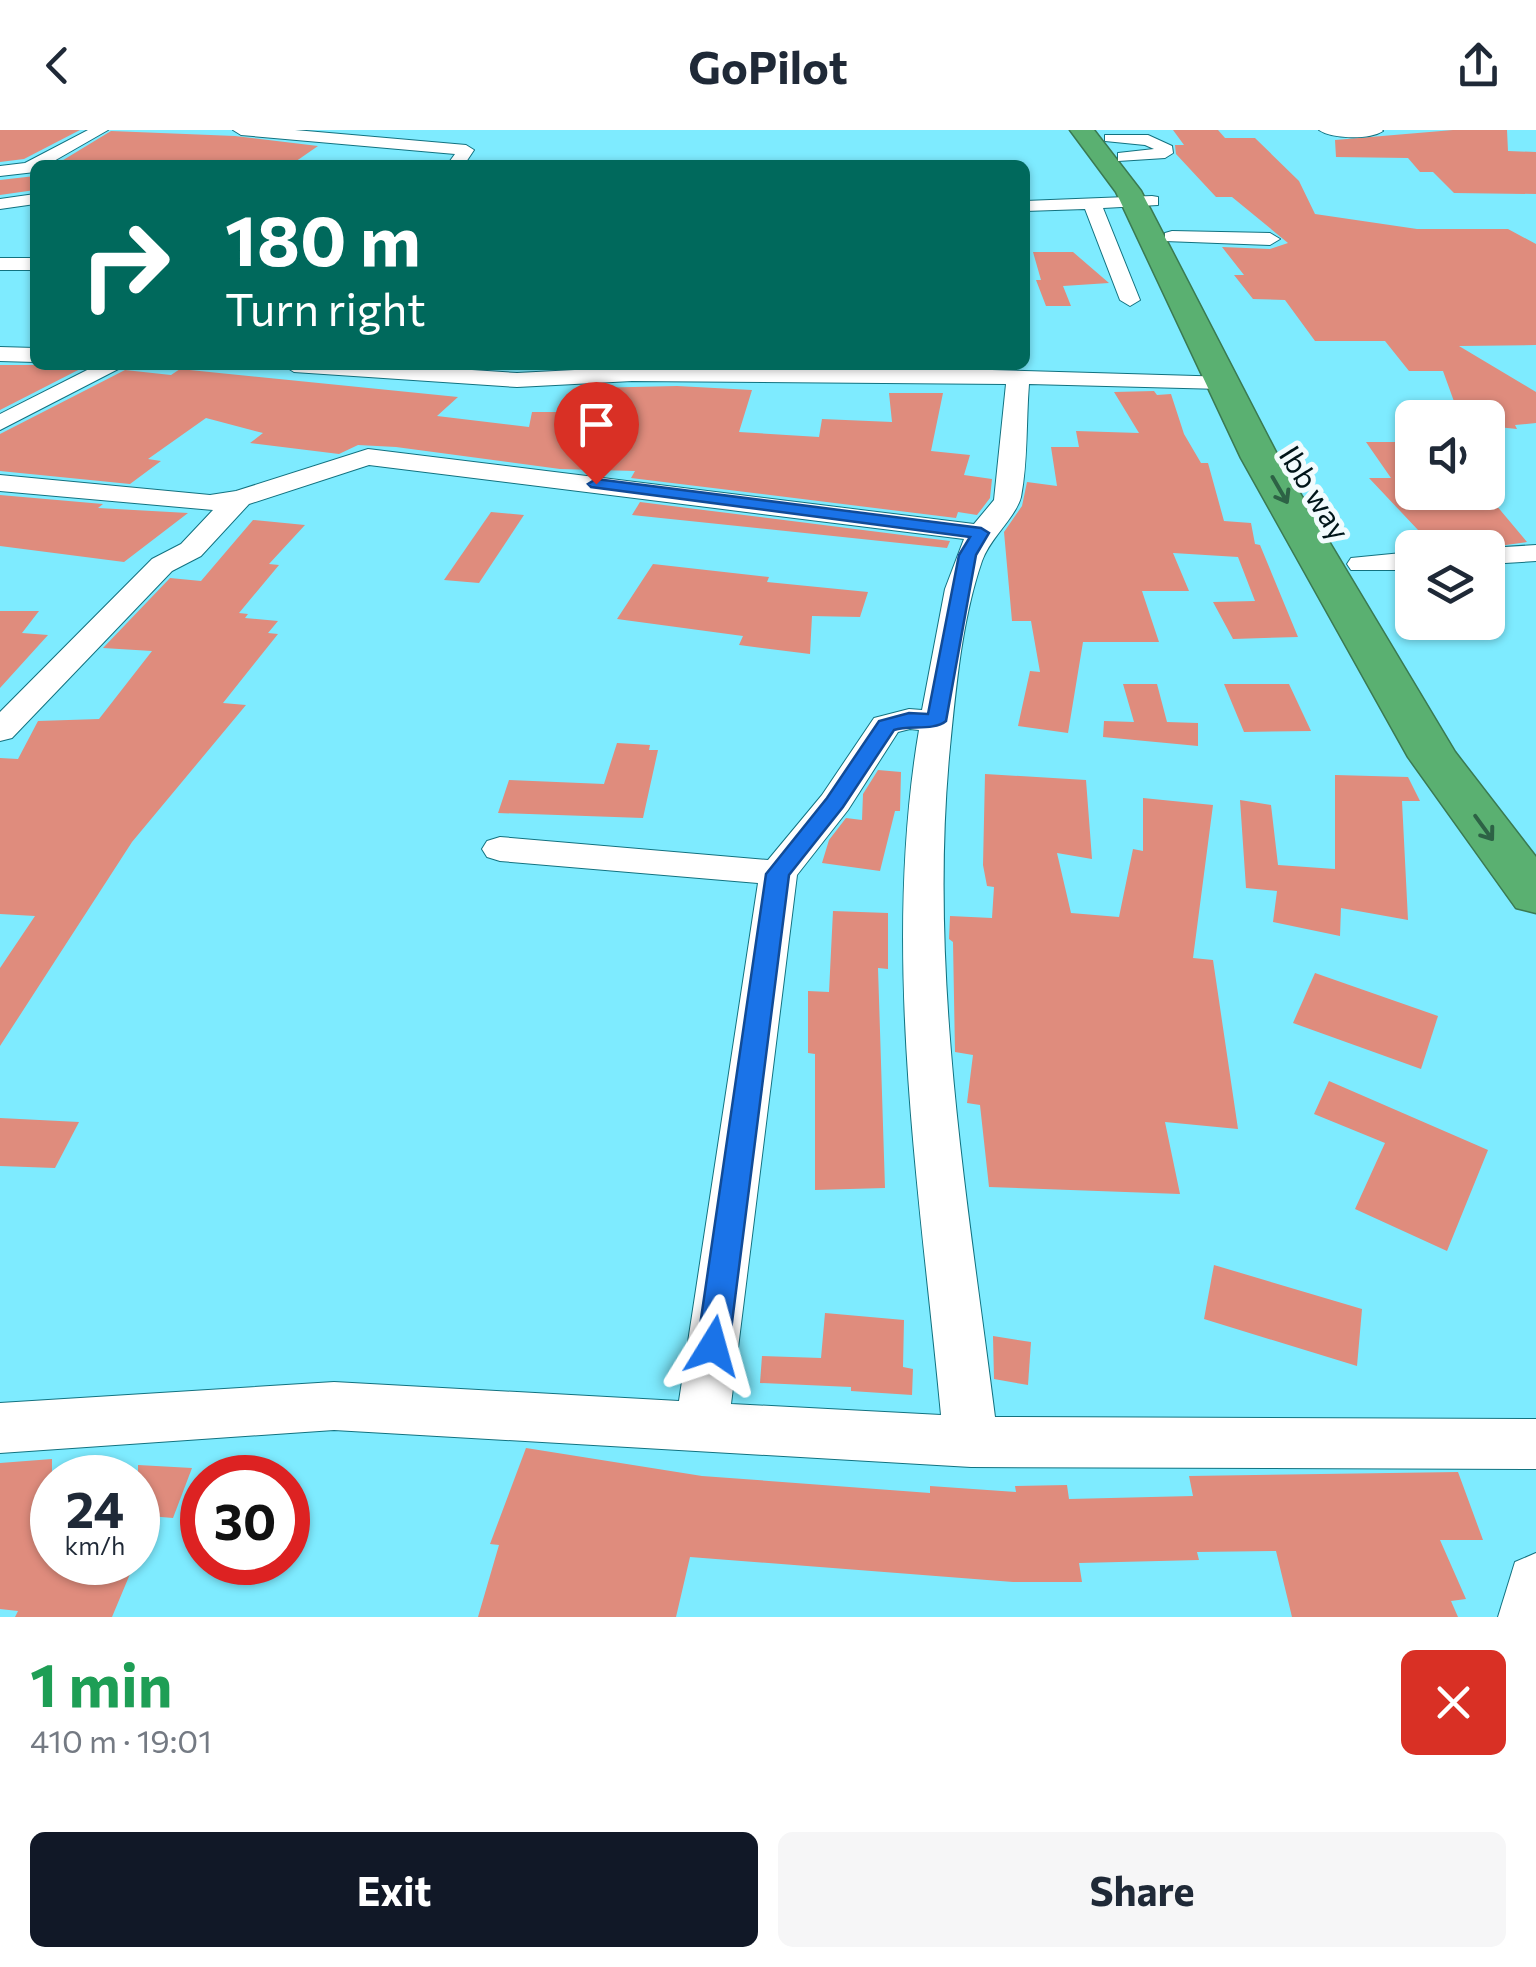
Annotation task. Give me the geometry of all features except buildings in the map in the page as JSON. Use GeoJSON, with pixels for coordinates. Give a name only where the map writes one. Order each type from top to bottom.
{"type":"FeatureCollection","features":[{"type":"Feature","properties":{"kind":"highway"},"geometry":{"type":"LineString","coordinates":[[1105,139],[1143,201],[1222,382],[1260,458],[1433,758],[1536,895]]}},
{"type":"Feature","properties":{"kind":"highway","name":"Ibb way"},"geometry":{"type":"LineString","coordinates":[[1143,201],[1172,238],[1246,378],[1361,564],[1374,604],[1465,756],[1536,848]]}},
{"type":"Feature","properties":{"kind":"street"},"geometry":{"type":"LineString","coordinates":[[46,160],[100,130]]}},
{"type":"Feature","properties":{"kind":"street"},"geometry":{"type":"LineString","coordinates":[[240,130],[466,150],[459,160]]}},
{"type":"Feature","properties":{"kind":"street"},"geometry":{"type":"LineString","coordinates":[[1327,130],[1374,131]]}},
{"type":"Feature","properties":{"kind":"street"},"geometry":{"type":"LineString","coordinates":[[0,171],[30,168]]}},
{"type":"Feature","properties":{"kind":"street"},"geometry":{"type":"LineString","coordinates":[[0,204],[30,200]]}},
{"type":"Feature","properties":{"kind":"street"},"geometry":{"type":"LineString","coordinates":[[1030,206],[1143,201]]}},
{"type":"Feature","properties":{"kind":"street"},"geometry":{"type":"LineString","coordinates":[[1091,202],[1130,300]]}},
{"type":"Feature","properties":{"kind":"street"},"geometry":{"type":"LineString","coordinates":[[0,204],[30,207]]}},
{"type":"Feature","properties":{"kind":"street"},"geometry":{"type":"LineString","coordinates":[[1172,238],[1270,239]]}},
{"type":"Feature","properties":{"kind":"street"},"geometry":{"type":"LineString","coordinates":[[0,264],[30,264]]}},
{"type":"Feature","properties":{"kind":"street"},"geometry":{"type":"LineString","coordinates":[[0,354],[30,355]]}},
{"type":"Feature","properties":{"kind":"street"},"geometry":{"type":"LineString","coordinates":[[0,423],[104,370]]}},
{"type":"Feature","properties":{"kind":"street"},"geometry":{"type":"LineString","coordinates":[[369,370],[518,380],[632,374],[1022,372],[1063,378],[1222,382]]}},
{"type":"Feature","properties":{"kind":"street"},"geometry":{"type":"LineString","coordinates":[[971,1442],[924,998],[928,793],[936,721],[967,555],[1006,501],[1022,372]]}},
{"type":"Feature","properties":{"kind":"street"},"geometry":{"type":"LineString","coordinates":[[0,484],[210,502],[240,498],[368,457],[981,533]]}},
{"type":"Feature","properties":{"kind":"street"},"geometry":{"type":"LineString","coordinates":[[0,731],[162,565],[190,550],[240,498]]}},
{"type":"Feature","properties":{"kind":"street"},"geometry":{"type":"LineString","coordinates":[[1505,555],[1536,553]]}},
{"type":"Feature","properties":{"kind":"street"},"geometry":{"type":"LineString","coordinates":[[1361,564],[1395,562]]}},
{"type":"Feature","properties":{"kind":"street"},"geometry":{"type":"LineString","coordinates":[[702,1425],[778,874],[835,802],[886,726],[909,719],[936,721]]}},
{"type":"Feature","properties":{"kind":"street"},"geometry":{"type":"LineString","coordinates":[[500,849],[778,874]]}},
{"type":"Feature","properties":{"kind":"street"},"geometry":{"type":"LineString","coordinates":[[0,1428],[334,1406],[971,1442],[1536,1444]]}},
{"type":"Feature","properties":{"kind":"street"},"geometry":{"type":"LineString","coordinates":[[1528,1617],[1536,1582]]}},
{"type":"Feature","properties":{"kind":"route"},"geometry":{"type":"LineString","coordinates":[[596,484],[981,533],[967,555],[936,721],[909,719],[886,726],[835,802],[778,874],[713,1346]]}}]}
